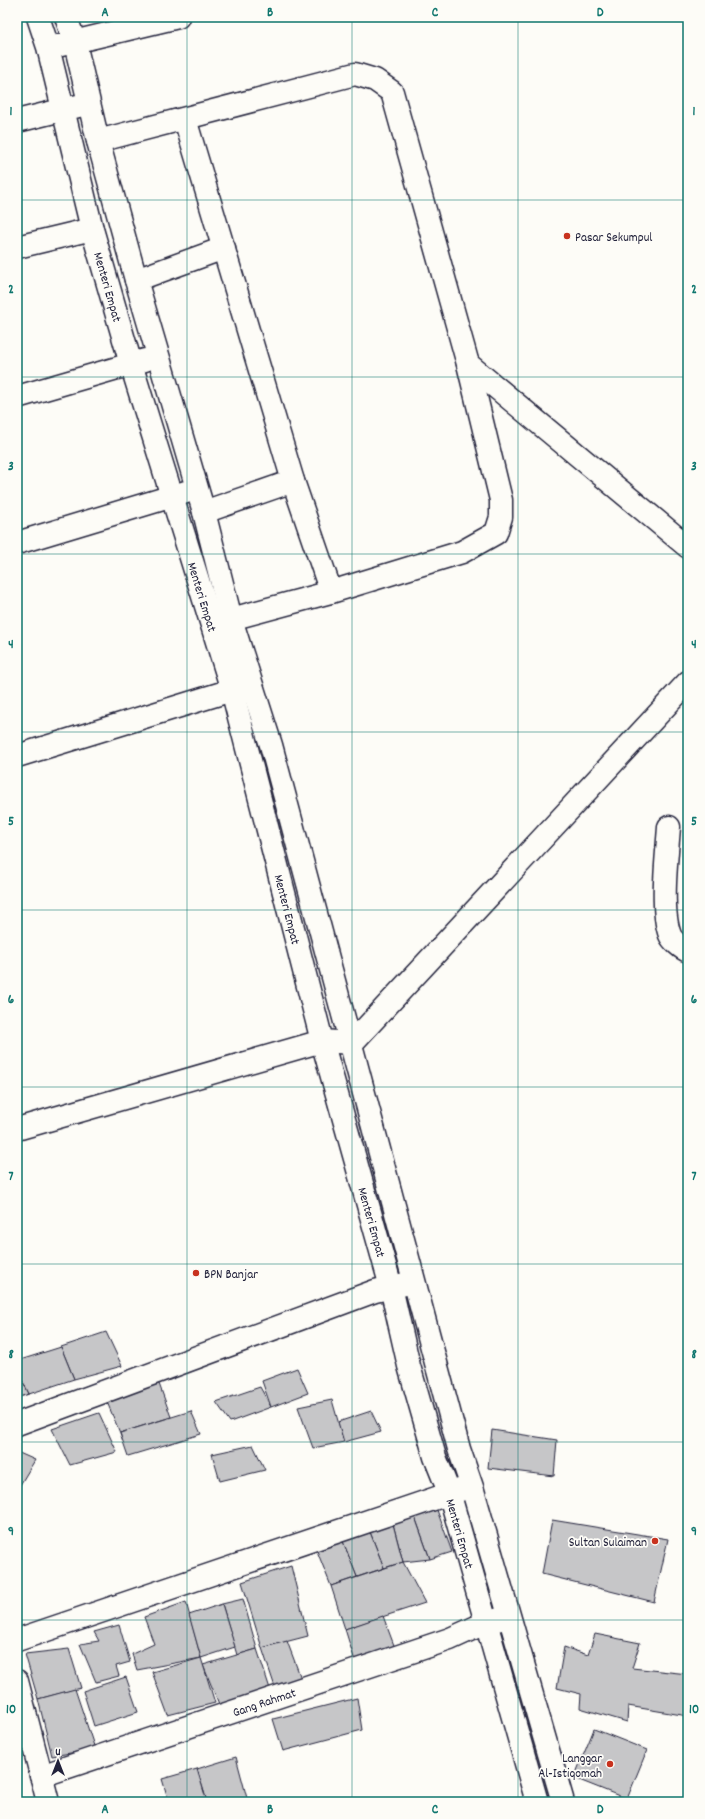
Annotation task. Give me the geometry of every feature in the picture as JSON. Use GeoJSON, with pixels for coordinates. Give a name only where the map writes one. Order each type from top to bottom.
{"type":"FeatureCollection","features":[{"type":"Feature","properties":{"kind":"street","name":"Menteri Empat"},"geometry":{"type":"LineString","coordinates":[[38,17],[48,47],[92,229],[131,364],[172,496],[242,687],[271,745],[352,1043],[459,1450],[472,1487],[563,1802]]}},
{"type":"Feature","properties":{"kind":"street","name":"Menteri Empat"},"geometry":{"type":"LineString","coordinates":[[66,17],[75,43],[98,141],[136,280],[204,512],[231,619],[268,830],[322,1042],[390,1287],[409,1366],[435,1457],[450,1492],[485,1623],[537,1802]]}},
{"type":"Feature","properties":{"kind":"street"},"geometry":{"type":"LineString","coordinates":[[48,47],[75,43],[178,17]]}},
{"type":"Feature","properties":{"kind":"street"},"geometry":{"type":"LineString","coordinates":[[98,141],[355,74],[375,80],[392,92],[468,364],[501,500],[501,517],[496,533],[462,552],[331,592],[231,619]]}},
{"type":"Feature","properties":{"kind":"street"},"geometry":{"type":"LineString","coordinates":[[17,121],[89,104]]}},
{"type":"Feature","properties":{"kind":"street"},"geometry":{"type":"LineString","coordinates":[[185,119],[293,481],[331,592]]}},
{"type":"Feature","properties":{"kind":"street"},"geometry":{"type":"LineString","coordinates":[[17,247],[92,229]]}},
{"type":"Feature","properties":{"kind":"street"},"geometry":{"type":"LineString","coordinates":[[136,280],[224,248]]}},
{"type":"Feature","properties":{"kind":"street"},"geometry":{"type":"LineString","coordinates":[[17,397],[158,357]]}},
{"type":"Feature","properties":{"kind":"street"},"geometry":{"type":"LineString","coordinates":[[468,364],[688,547]]}},
{"type":"Feature","properties":{"kind":"street"},"geometry":{"type":"LineString","coordinates":[[204,512],[293,481]]}},
{"type":"Feature","properties":{"kind":"street"},"geometry":{"type":"LineString","coordinates":[[17,543],[197,489]]}},
{"type":"Feature","properties":{"kind":"street"},"geometry":{"type":"LineString","coordinates":[[17,1129],[322,1042],[352,1043],[688,682]]}},
{"type":"Feature","properties":{"kind":"street"},"geometry":{"type":"LineString","coordinates":[[17,756],[242,687]]}},
{"type":"Feature","properties":{"kind":"street"},"geometry":{"type":"LineString","coordinates":[[268,830],[293,824]]}},
{"type":"Feature","properties":{"kind":"street"},"geometry":{"type":"LineString","coordinates":[[668,827],[666,916],[670,936],[684,950],[688,951]]}},
{"type":"Feature","properties":{"kind":"street"},"geometry":{"type":"LineString","coordinates":[[360,1178],[385,1170]]}},
{"type":"Feature","properties":{"kind":"street"},"geometry":{"type":"LineString","coordinates":[[17,1424],[375,1291],[414,1282]]}},
{"type":"Feature","properties":{"kind":"street"},"geometry":{"type":"LineString","coordinates":[[435,1457],[459,1450]]}},
{"type":"Feature","properties":{"kind":"street"},"geometry":{"type":"LineString","coordinates":[[17,1640],[417,1505],[450,1492],[472,1487]]}},
{"type":"Feature","properties":{"kind":"street","name":"Gang Rahmat"},"geometry":{"type":"LineString","coordinates":[[41,1776],[450,1639],[485,1623],[509,1616]]}},
{"type":"Feature","properties":{"kind":"street"},"geometry":{"type":"LineString","coordinates":[[17,1681],[22,1728],[41,1776],[48,1802]]}},
{"type":"Feature","properties":{"kind":"building"},"geometry":{"type":"Polygon","coordinates":[[[106,1332],[122,1366],[74,1379],[61,1347],[106,1332]]]}},
{"type":"Feature","properties":{"kind":"building"},"geometry":{"type":"Polygon","coordinates":[[[61,1347],[74,1379],[29,1394],[17,1370],[17,1361],[61,1347]]]}},
{"type":"Feature","properties":{"kind":"building"},"geometry":{"type":"Polygon","coordinates":[[[297,1368],[308,1393],[271,1407],[262,1381],[297,1368]]]}},
{"type":"Feature","properties":{"kind":"building"},"geometry":{"type":"Polygon","coordinates":[[[17,1370],[29,1394],[17,1398],[17,1370]]]}},
{"type":"Feature","properties":{"kind":"building"},"geometry":{"type":"Polygon","coordinates":[[[158,1381],[171,1417],[120,1433],[107,1402],[158,1381]]]}},
{"type":"Feature","properties":{"kind":"building"},"geometry":{"type":"Polygon","coordinates":[[[260,1387],[271,1407],[230,1422],[216,1402],[260,1387]]]}},
{"type":"Feature","properties":{"kind":"building"},"geometry":{"type":"Polygon","coordinates":[[[332,1400],[344,1442],[313,1448],[298,1407],[332,1400]]]}},
{"type":"Feature","properties":{"kind":"building"},"geometry":{"type":"Polygon","coordinates":[[[191,1411],[201,1434],[128,1456],[120,1433],[191,1411]]]}},
{"type":"Feature","properties":{"kind":"building"},"geometry":{"type":"Polygon","coordinates":[[[371,1411],[381,1432],[344,1442],[338,1422],[371,1411]]]}},
{"type":"Feature","properties":{"kind":"building"},"geometry":{"type":"Polygon","coordinates":[[[99,1413],[117,1452],[70,1465],[52,1429],[99,1413]]]}},
{"type":"Feature","properties":{"kind":"building"},"geometry":{"type":"Polygon","coordinates":[[[492,1430],[557,1440],[554,1476],[488,1468],[492,1430]]]}},
{"type":"Feature","properties":{"kind":"building"},"geometry":{"type":"Polygon","coordinates":[[[253,1445],[265,1470],[220,1481],[212,1454],[253,1445]]]}},
{"type":"Feature","properties":{"kind":"building"},"geometry":{"type":"Polygon","coordinates":[[[17,1452],[35,1460],[17,1490],[17,1452]]]}},
{"type":"Feature","properties":{"kind":"building"},"geometry":{"type":"Polygon","coordinates":[[[437,1510],[452,1552],[430,1559],[415,1517],[437,1510]]]}},
{"type":"Feature","properties":{"kind":"building"},"geometry":{"type":"Polygon","coordinates":[[[415,1517],[430,1559],[403,1562],[393,1524],[415,1517]]]}},
{"type":"Feature","properties":{"kind":"building"},"geometry":{"type":"Polygon","coordinates":[[[552,1520],[668,1539],[654,1602],[542,1574],[552,1520]]]}},
{"type":"Feature","properties":{"kind":"building"},"geometry":{"type":"Polygon","coordinates":[[[393,1524],[403,1562],[384,1568],[370,1532],[393,1524]]]}},
{"type":"Feature","properties":{"kind":"building"},"geometry":{"type":"Polygon","coordinates":[[[370,1532],[384,1568],[357,1577],[342,1539],[370,1532]]]}},
{"type":"Feature","properties":{"kind":"building"},"geometry":{"type":"Polygon","coordinates":[[[342,1539],[357,1577],[331,1586],[317,1551],[342,1539]]]}},
{"type":"Feature","properties":{"kind":"building"},"geometry":{"type":"Polygon","coordinates":[[[403,1562],[425,1603],[345,1629],[331,1586],[403,1562]]]}},
{"type":"Feature","properties":{"kind":"building"},"geometry":{"type":"Polygon","coordinates":[[[291,1566],[308,1636],[262,1648],[242,1582],[291,1566]]]}},
{"type":"Feature","properties":{"kind":"building"},"geometry":{"type":"Polygon","coordinates":[[[243,1599],[257,1649],[237,1655],[222,1604],[243,1599]]]}},
{"type":"Feature","properties":{"kind":"building"},"geometry":{"type":"Polygon","coordinates":[[[186,1602],[201,1658],[137,1670],[132,1654],[154,1644],[144,1617],[186,1602]]]}},
{"type":"Feature","properties":{"kind":"building"},"geometry":{"type":"Polygon","coordinates":[[[222,1604],[235,1647],[201,1658],[189,1615],[222,1604]]]}},
{"type":"Feature","properties":{"kind":"building"},"geometry":{"type":"Polygon","coordinates":[[[383,1616],[395,1648],[355,1661],[345,1629],[383,1616]]]}},
{"type":"Feature","properties":{"kind":"building"},"geometry":{"type":"Polygon","coordinates":[[[119,1625],[130,1662],[116,1666],[119,1676],[96,1682],[80,1644],[99,1641],[94,1632],[119,1625]]]}},
{"type":"Feature","properties":{"kind":"building"},"geometry":{"type":"Polygon","coordinates":[[[595,1634],[640,1643],[632,1668],[688,1674],[688,1716],[628,1706],[627,1722],[580,1708],[581,1694],[557,1688],[564,1647],[588,1655],[595,1634]]]}},
{"type":"Feature","properties":{"kind":"building"},"geometry":{"type":"Polygon","coordinates":[[[287,1641],[302,1681],[276,1690],[262,1648],[287,1641]]]}},
{"type":"Feature","properties":{"kind":"building"},"geometry":{"type":"Polygon","coordinates":[[[69,1649],[81,1688],[38,1699],[25,1654],[69,1649]]]}},
{"type":"Feature","properties":{"kind":"building"},"geometry":{"type":"Polygon","coordinates":[[[257,1649],[273,1698],[221,1709],[203,1665],[257,1649]]]}},
{"type":"Feature","properties":{"kind":"building"},"geometry":{"type":"Polygon","coordinates":[[[201,1658],[215,1703],[168,1715],[152,1672],[201,1658]]]}},
{"type":"Feature","properties":{"kind":"building"},"geometry":{"type":"Polygon","coordinates":[[[126,1677],[138,1712],[94,1726],[83,1691],[126,1677]]]}},
{"type":"Feature","properties":{"kind":"building"},"geometry":{"type":"Polygon","coordinates":[[[75,1689],[95,1749],[52,1756],[38,1699],[75,1689]]]}},
{"type":"Feature","properties":{"kind":"building"},"geometry":{"type":"Polygon","coordinates":[[[357,1698],[362,1730],[283,1751],[273,1719],[357,1698]]]}},
{"type":"Feature","properties":{"kind":"building","name":"Langgar Al-Istiqomah"},"geometry":{"type":"Polygon","coordinates":[[[594,1729],[647,1750],[627,1799],[574,1778],[594,1729]]]}},
{"type":"Feature","properties":{"kind":"building"},"geometry":{"type":"Polygon","coordinates":[[[236,1757],[248,1802],[207,1802],[197,1769],[236,1757]]]}},
{"type":"Feature","properties":{"kind":"building"},"geometry":{"type":"Polygon","coordinates":[[[197,1769],[207,1802],[169,1802],[162,1779],[197,1769]]]}},
{"type":"Feature","properties":{"kind":"place","name":"Pasar Sekumpul"},"geometry":{"type":"Point","coordinates":[567,236]}},
{"type":"Feature","properties":{"kind":"place","name":"BPN Banjar"},"geometry":{"type":"Point","coordinates":[196,1273]}},
{"type":"Feature","properties":{"kind":"place","name":"Sultan Sulaiman"},"geometry":{"type":"Point","coordinates":[655,1541]}},
{"type":"Feature","properties":{"kind":"place","name":"Langgar Al-Istiqomah"},"geometry":{"type":"Point","coordinates":[610,1764]}}]}
